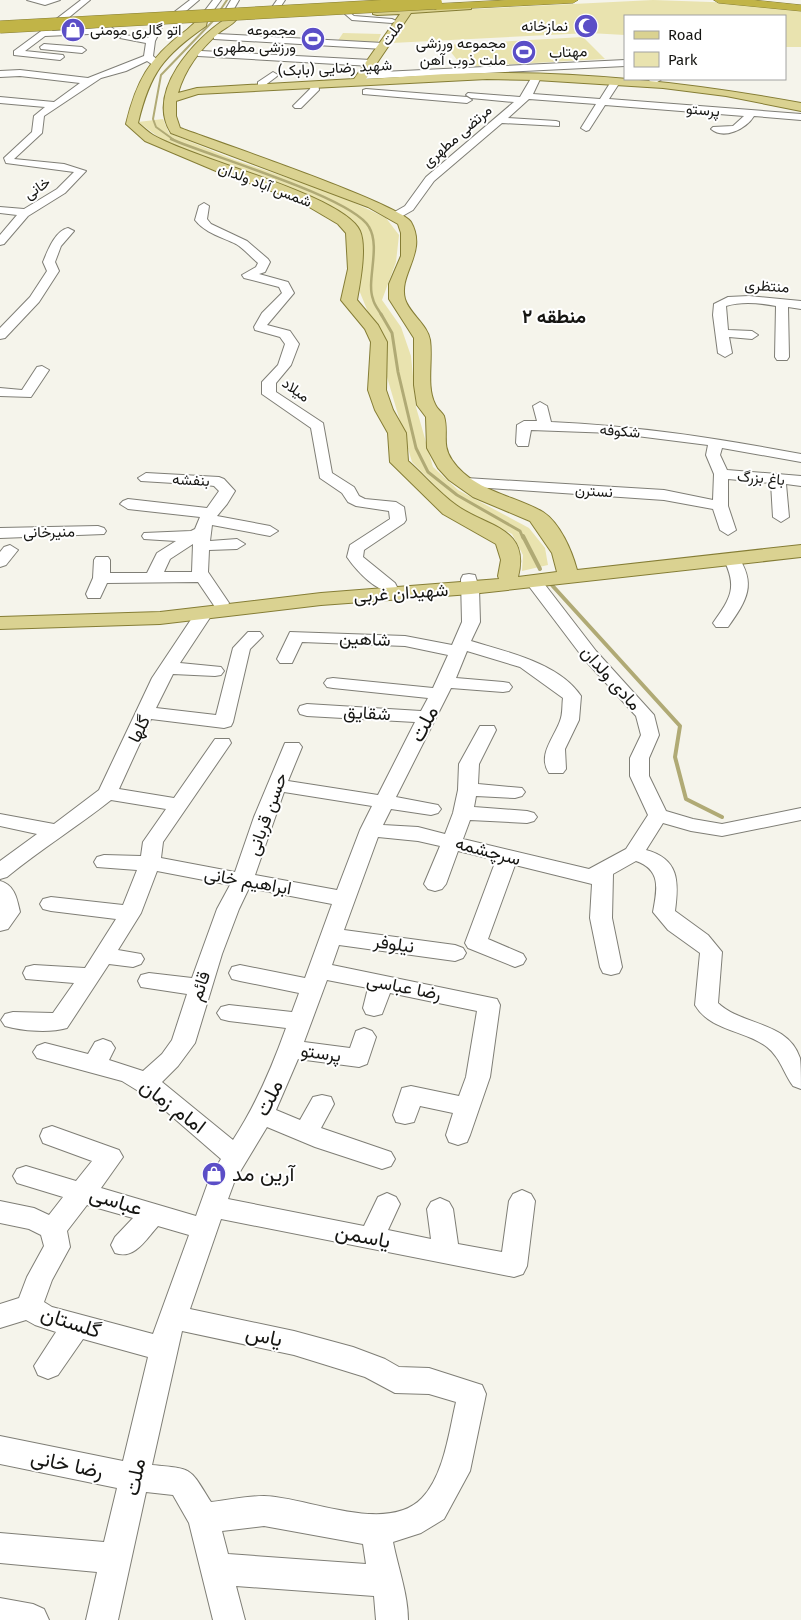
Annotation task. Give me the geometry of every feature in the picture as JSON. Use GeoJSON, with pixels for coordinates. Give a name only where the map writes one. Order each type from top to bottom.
{"type":"FeatureCollection","features":[{"type":"Feature","properties":{"kind":"highway"},"geometry":{"type":"LineString","coordinates":[[435,5],[492,0]]}},
{"type":"Feature","properties":{"kind":"highway"},"geometry":{"type":"LineString","coordinates":[[0,28],[435,5],[573,0]]}},
{"type":"Feature","properties":{"kind":"highway"},"geometry":{"type":"LineString","coordinates":[[720,0],[801,8]]}},
{"type":"Feature","properties":{"kind":"main road"},"geometry":{"type":"LineString","coordinates":[[300,12],[461,0]]}},
{"type":"Feature","properties":{"kind":"main road"},"geometry":{"type":"LineString","coordinates":[[0,28],[48,31],[201,21],[230,19],[282,9],[300,12],[349,14],[557,1]]}},
{"type":"Feature","properties":{"kind":"main road"},"geometry":{"type":"LineString","coordinates":[[282,9],[230,19],[216,34],[188,57],[165,116],[175,130],[373,204],[404,222],[408,233],[408,256],[397,284],[397,299],[422,338],[423,386],[426,405],[435,416],[436,448],[445,464],[480,493],[537,517],[549,531],[562,553],[567,574]]}},
{"type":"Feature","properties":{"kind":"main road","name":"ملت"},"geometry":{"type":"LineString","coordinates":[[364,82],[373,60],[407,11]]}},
{"type":"Feature","properties":{"kind":"main road"},"geometry":{"type":"LineString","coordinates":[[48,31],[176,15],[201,21],[216,34]]}},
{"type":"Feature","properties":{"kind":"main road","name":"شمس آباد ولدان"},"geometry":{"type":"LineString","coordinates":[[201,21],[152,60],[142,89],[138,117],[132,124],[149,138],[221,168],[304,198],[343,221],[352,232],[355,269],[349,300],[372,328],[378,342],[377,390],[384,410],[397,433],[400,462],[450,511],[498,533],[506,544],[512,558],[508,576]]}},
{"type":"Feature","properties":{"kind":"main road","name":"شهید رضایی (بابک)"},"geometry":{"type":"LineString","coordinates":[[364,82],[509,73],[562,77],[608,89],[726,92],[801,107]]}},
{"type":"Feature","properties":{"kind":"main road","name":"شهید رضایی (بابک)"},"geometry":{"type":"LineString","coordinates":[[180,76],[198,87],[311,81]]}},
{"type":"Feature","properties":{"kind":"main road","name":"شهید رضایی (بابک)"},"geometry":{"type":"LineString","coordinates":[[171,99],[198,87],[311,81],[364,82],[487,76],[562,77]]}},
{"type":"Feature","properties":{"kind":"main road","name":"شهید رضایی (بابک)"},"geometry":{"type":"LineString","coordinates":[[651,91],[733,90],[801,103]]}},
{"type":"Feature","properties":{"kind":"main road","name":"شهیدان غربی"},"geometry":{"type":"LineString","coordinates":[[0,623],[160,618],[212,608],[389,587],[533,581],[567,574],[801,543]]}},
{"type":"Feature","properties":{"kind":"main road","name":"شهیدان غربی"},"geometry":{"type":"LineString","coordinates":[[0,615],[212,608],[470,584],[508,576],[567,574],[801,550]]}},
{"type":"Feature","properties":{"kind":"street"},"geometry":{"type":"LineString","coordinates":[[33,1],[45,3],[56,0]]}},
{"type":"Feature","properties":{"kind":"street"},"geometry":{"type":"LineString","coordinates":[[60,57],[17,53],[86,0]]}},
{"type":"Feature","properties":{"kind":"street"},"geometry":{"type":"LineString","coordinates":[[176,15],[195,0]]}},
{"type":"Feature","properties":{"kind":"street"},"geometry":{"type":"LineString","coordinates":[[201,21],[217,0]]}},
{"type":"Feature","properties":{"kind":"street"},"geometry":{"type":"LineString","coordinates":[[230,19],[235,0]]}},
{"type":"Feature","properties":{"kind":"street"},"geometry":{"type":"LineString","coordinates":[[349,14],[352,18],[392,21]]}},
{"type":"Feature","properties":{"kind":"street"},"geometry":{"type":"LineString","coordinates":[[0,100],[54,105],[88,81],[152,60],[151,41],[160,23]]}},
{"type":"Feature","properties":{"kind":"street"},"geometry":{"type":"LineString","coordinates":[[48,31],[111,30]]}},
{"type":"Feature","properties":{"kind":"street"},"geometry":{"type":"LineString","coordinates":[[48,31],[89,42]]}},
{"type":"Feature","properties":{"kind":"street"},"geometry":{"type":"LineString","coordinates":[[257,66],[192,62],[201,54],[216,34],[242,41],[281,42],[317,47],[357,49],[383,46]]}},
{"type":"Feature","properties":{"kind":"street"},"geometry":{"type":"LineString","coordinates":[[124,38],[151,41]]}},
{"type":"Feature","properties":{"kind":"street"},"geometry":{"type":"LineString","coordinates":[[28,46],[82,50]]}},
{"type":"Feature","properties":{"kind":"street"},"geometry":{"type":"LineString","coordinates":[[252,50],[288,52],[317,47]]}},
{"type":"Feature","properties":{"kind":"street"},"geometry":{"type":"LineString","coordinates":[[357,49],[373,60]]}},
{"type":"Feature","properties":{"kind":"street"},"geometry":{"type":"LineString","coordinates":[[262,84],[273,71],[280,58],[288,52]]}},
{"type":"Feature","properties":{"kind":"street"},"geometry":{"type":"LineString","coordinates":[[201,54],[373,60]]}},
{"type":"Feature","properties":{"kind":"street","name":"مهتاب"},"geometry":{"type":"LineString","coordinates":[[364,82],[624,63]]}},
{"type":"Feature","properties":{"kind":"street"},"geometry":{"type":"LineString","coordinates":[[586,128],[608,89],[612,64]]}},
{"type":"Feature","properties":{"kind":"street"},"geometry":{"type":"LineString","coordinates":[[273,71],[320,69],[323,67]]}},
{"type":"Feature","properties":{"kind":"street"},"geometry":{"type":"LineString","coordinates":[[0,74],[20,73],[88,81]]}},
{"type":"Feature","properties":{"kind":"street"},"geometry":{"type":"LineString","coordinates":[[29,84],[42,76]]}},
{"type":"Feature","properties":{"kind":"street"},"geometry":{"type":"LineString","coordinates":[[458,111],[487,76]]}},
{"type":"Feature","properties":{"kind":"street","name":"مرتضی مطهری"},"geometry":{"type":"LineString","coordinates":[[395,216],[409,208],[430,179],[524,98],[536,77]]}},
{"type":"Feature","properties":{"kind":"street"},"geometry":{"type":"LineString","coordinates":[[298,106],[314,90],[311,81]]}},
{"type":"Feature","properties":{"kind":"street"},"geometry":{"type":"LineString","coordinates":[[357,100],[364,82],[469,98],[524,98],[608,89]]}},
{"type":"Feature","properties":{"kind":"street"},"geometry":{"type":"LineString","coordinates":[[573,90],[608,89]]}},
{"type":"Feature","properties":{"kind":"street","name":"پرستو"},"geometry":{"type":"LineString","coordinates":[[608,89],[651,91],[713,114],[801,117]]}},
{"type":"Feature","properties":{"kind":"street"},"geometry":{"type":"LineString","coordinates":[[666,96],[722,103],[721,108],[713,114]]}},
{"type":"Feature","properties":{"kind":"street","name":"خانی"},"geometry":{"type":"LineString","coordinates":[[0,242],[26,212],[61,191],[81,171],[70,167],[21,164],[9,158],[33,138],[37,133],[39,116],[54,105]]}},
{"type":"Feature","properties":{"kind":"street"},"geometry":{"type":"LineString","coordinates":[[716,128],[734,130],[742,126],[750,114]]}},
{"type":"Feature","properties":{"kind":"street"},"geometry":{"type":"LineString","coordinates":[[498,120],[556,124]]}},
{"type":"Feature","properties":{"kind":"street","name":"میلاد"},"geometry":{"type":"LineString","coordinates":[[204,206],[200,220],[207,226],[243,243],[264,262],[261,269],[248,275],[284,285],[288,294],[266,316],[260,326],[285,334],[292,344],[290,357],[282,371],[270,382],[269,394],[318,426],[325,475],[349,490],[353,498],[361,503],[396,507],[398,520],[389,529],[366,539],[356,548],[355,557],[361,565],[389,587]]}},
{"type":"Feature","properties":{"kind":"street"},"geometry":{"type":"LineString","coordinates":[[0,210],[26,212]]}},
{"type":"Feature","properties":{"kind":"street"},"geometry":{"type":"LineString","coordinates":[[0,336],[46,283],[53,271],[48,262],[56,245],[68,231]]}},
{"type":"Feature","properties":{"kind":"street","name":"منتظری"},"geometry":{"type":"LineString","coordinates":[[725,353],[720,304],[727,300],[746,300],[801,305]]}},
{"type":"Feature","properties":{"kind":"street"},"geometry":{"type":"LineString","coordinates":[[782,303],[782,357]]}},
{"type":"Feature","properties":{"kind":"street"},"geometry":{"type":"LineString","coordinates":[[721,327],[751,329]]}},
{"type":"Feature","properties":{"kind":"street"},"geometry":{"type":"LineString","coordinates":[[0,392],[26,394],[42,370]]}},
{"type":"Feature","properties":{"kind":"street"},"geometry":{"type":"LineString","coordinates":[[540,406],[545,426]]}},
{"type":"Feature","properties":{"kind":"street","name":"شکوفه"},"geometry":{"type":"LineString","coordinates":[[524,442],[524,425],[613,429],[796,453]]}},
{"type":"Feature","properties":{"kind":"street"},"geometry":{"type":"LineString","coordinates":[[716,442],[713,455],[721,474],[720,506],[728,530]]}},
{"type":"Feature","properties":{"kind":"street","name":"باغ بزرگ"},"geometry":{"type":"LineString","coordinates":[[721,474],[801,481]]}},
{"type":"Feature","properties":{"kind":"street","name":"بنفشه"},"geometry":{"type":"LineString","coordinates":[[146,478],[219,482],[227,491],[202,529]]}},
{"type":"Feature","properties":{"kind":"street"},"geometry":{"type":"LineString","coordinates":[[778,479],[781,517]]}},
{"type":"Feature","properties":{"kind":"street","name":"نسترن"},"geometry":{"type":"LineString","coordinates":[[466,483],[664,495],[720,506]]}},
{"type":"Feature","properties":{"kind":"street"},"geometry":{"type":"LineString","coordinates":[[128,504],[202,529],[237,544]]}},
{"type":"Feature","properties":{"kind":"street"},"geometry":{"type":"LineString","coordinates":[[202,529],[200,572],[212,608]]}},
{"type":"Feature","properties":{"kind":"street"},"geometry":{"type":"LineString","coordinates":[[153,578],[163,556],[202,529]]}},
{"type":"Feature","properties":{"kind":"street"},"geometry":{"type":"LineString","coordinates":[[150,536],[202,529],[270,531]]}},
{"type":"Feature","properties":{"kind":"street","name":"منیرخانی"},"geometry":{"type":"LineString","coordinates":[[0,533],[98,531]]}},
{"type":"Feature","properties":{"kind":"street"},"geometry":{"type":"LineString","coordinates":[[722,623],[738,600],[741,575],[731,558]]}},
{"type":"Feature","properties":{"kind":"street"},"geometry":{"type":"LineString","coordinates":[[94,594],[101,578],[102,560]]}},
{"type":"Feature","properties":{"kind":"street"},"geometry":{"type":"LineString","coordinates":[[101,578],[203,577]]}},
{"type":"Feature","properties":{"kind":"street","name":"مادی ولدان"},"geometry":{"type":"LineString","coordinates":[[533,581],[590,655],[644,715],[650,735],[640,753],[639,780],[658,815]]}},
{"type":"Feature","properties":{"kind":"street","name":"ملت"},"geometry":{"type":"LineString","coordinates":[[102,1620],[173,1317],[223,1178],[260,1114],[301,1021],[370,830],[442,688],[472,622],[470,584]]}},
{"type":"Feature","properties":{"kind":"street","name":"گلها"},"geometry":{"type":"LineString","coordinates":[[0,872],[37,842],[58,831],[107,793],[147,713],[161,678],[212,608]]}},
{"type":"Feature","properties":{"kind":"street"},"geometry":{"type":"LineString","coordinates":[[147,713],[224,722],[242,648],[254,636]]}},
{"type":"Feature","properties":{"kind":"street","name":"شاهین"},"geometry":{"type":"LineString","coordinates":[[286,658],[296,636],[405,641],[460,648]]}},
{"type":"Feature","properties":{"kind":"street"},"geometry":{"type":"LineString","coordinates":[[460,648],[526,664],[551,679],[572,696],[570,720],[556,744],[554,761],[556,769]]}},
{"type":"Feature","properties":{"kind":"street"},"geometry":{"type":"LineString","coordinates":[[168,668],[215,671]]}},
{"type":"Feature","properties":{"kind":"street"},"geometry":{"type":"LineString","coordinates":[[333,683],[442,688],[503,687]]}},
{"type":"Feature","properties":{"kind":"street","name":"شقایق"},"geometry":{"type":"LineString","coordinates":[[307,710],[428,716]]}},
{"type":"Feature","properties":{"kind":"street"},"geometry":{"type":"LineString","coordinates":[[435,884],[463,813],[468,790],[469,764],[487,730]]}},
{"type":"Feature","properties":{"kind":"street"},"geometry":{"type":"LineString","coordinates":[[13,1020],[59,1022],[92,976],[130,913],[150,863],[153,842],[222,743]]}},
{"type":"Feature","properties":{"kind":"street","name":"حسن قربانی"},"geometry":{"type":"LineString","coordinates":[[243,880],[292,748]]}},
{"type":"Feature","properties":{"kind":"street"},"geometry":{"type":"LineString","coordinates":[[277,785],[431,809]]}},
{"type":"Feature","properties":{"kind":"street"},"geometry":{"type":"LineString","coordinates":[[468,790],[515,792]]}},
{"type":"Feature","properties":{"kind":"street"},"geometry":{"type":"LineString","coordinates":[[107,793],[178,805]]}},
{"type":"Feature","properties":{"kind":"street"},"geometry":{"type":"LineString","coordinates":[[463,813],[527,817]]}},
{"type":"Feature","properties":{"kind":"street"},"geometry":{"type":"LineString","coordinates":[[611,967],[601,918],[603,873],[620,860],[633,854],[658,815],[691,825],[722,830],[801,814]]}},
{"type":"Feature","properties":{"kind":"street"},"geometry":{"type":"LineString","coordinates":[[0,820],[58,831]]}},
{"type":"Feature","properties":{"kind":"street","name":"سرچشمه"},"geometry":{"type":"LineString","coordinates":[[370,830],[418,834],[592,878],[603,873]]}},
{"type":"Feature","properties":{"kind":"street"},"geometry":{"type":"LineString","coordinates":[[633,854],[646,856],[657,862],[666,873],[667,888],[664,912],[673,924],[704,942],[711,952],[710,973],[705,1000],[709,1010],[763,1033],[775,1041],[785,1050],[801,1080]]}},
{"type":"Feature","properties":{"kind":"street"},"geometry":{"type":"LineString","coordinates":[[508,856],[476,943],[515,959]]}},
{"type":"Feature","properties":{"kind":"street","name":"ابراهیم خانی"},"geometry":{"type":"LineString","coordinates":[[104,862],[150,863],[345,899]]}},
{"type":"Feature","properties":{"kind":"street","name":"قائم"},"geometry":{"type":"LineString","coordinates":[[145,1083],[170,1060],[183,1043],[200,987],[228,909],[243,880]]}},
{"type":"Feature","properties":{"kind":"street"},"geometry":{"type":"LineString","coordinates":[[0,888],[5,895],[9,912],[0,924]]}},
{"type":"Feature","properties":{"kind":"street"},"geometry":{"type":"LineString","coordinates":[[51,904],[130,913]]}},
{"type":"Feature","properties":{"kind":"street","name":"نیلوفر"},"geometry":{"type":"LineString","coordinates":[[332,936],[455,953]]}},
{"type":"Feature","properties":{"kind":"street"},"geometry":{"type":"LineString","coordinates":[[104,956],[133,959]]}},
{"type":"Feature","properties":{"kind":"street"},"geometry":{"type":"LineString","coordinates":[[34,973],[92,976]]}},
{"type":"Feature","properties":{"kind":"street","name":"رضا عباسی"},"geometry":{"type":"LineString","coordinates":[[240,973],[381,983],[489,1005],[478,1077],[468,1107]]}},
{"type":"Feature","properties":{"kind":"street"},"geometry":{"type":"LineString","coordinates":[[149,981],[200,987]]}},
{"type":"Feature","properties":{"kind":"street"},"geometry":{"type":"LineString","coordinates":[[374,1008],[381,983]]}},
{"type":"Feature","properties":{"kind":"street"},"geometry":{"type":"LineString","coordinates":[[229,1013],[301,1021]]}},
{"type":"Feature","properties":{"kind":"street","name":"پرستو"},"geometry":{"type":"LineString","coordinates":[[290,1048],[359,1058],[364,1037]]}},
{"type":"Feature","properties":{"kind":"street","name":"امام زمان"},"geometry":{"type":"LineString","coordinates":[[45,1052],[98,1057],[129,1074],[162,1093],[236,1157]]}},
{"type":"Feature","properties":{"kind":"street"},"geometry":{"type":"LineString","coordinates":[[405,1115],[411,1095],[468,1107],[458,1135]]}},
{"type":"Feature","properties":{"kind":"street"},"geometry":{"type":"LineString","coordinates":[[306,1132],[322,1104]]}},
{"type":"Feature","properties":{"kind":"street"},"geometry":{"type":"LineString","coordinates":[[260,1114],[382,1158]]}},
{"type":"Feature","properties":{"kind":"street"},"geometry":{"type":"LineString","coordinates":[[0,1212],[34,1220],[53,1229],[110,1157],[52,1136]]}},
{"type":"Feature","properties":{"kind":"street","name":"عباسی"},"geometry":{"type":"LineString","coordinates":[[26,1176],[154,1213],[209,1218]]}},
{"type":"Feature","properties":{"kind":"street","name":"یاسمن"},"geometry":{"type":"LineString","coordinates":[[209,1218],[372,1238],[514,1266],[522,1202]]}},
{"type":"Feature","properties":{"kind":"street"},"geometry":{"type":"LineString","coordinates":[[372,1238],[387,1204]]}},
{"type":"Feature","properties":{"kind":"street"},"geometry":{"type":"LineString","coordinates":[[440,1209],[446,1253]]}},
{"type":"Feature","properties":{"kind":"street"},"geometry":{"type":"LineString","coordinates":[[124,1245],[154,1213]]}},
{"type":"Feature","properties":{"kind":"street","name":"گلستان"},"geometry":{"type":"LineString","coordinates":[[53,1229],[57,1247],[40,1277],[29,1307],[45,1317],[164,1349]]}},
{"type":"Feature","properties":{"kind":"street"},"geometry":{"type":"LineString","coordinates":[[0,1316],[29,1307]]}},
{"type":"Feature","properties":{"kind":"street","name":"یاس"},"geometry":{"type":"LineString","coordinates":[[173,1317],[294,1343],[353,1360],[374,1368],[395,1380],[430,1381],[472,1394],[455,1471],[433,1509],[410,1524],[376,1531]]}},
{"type":"Feature","properties":{"kind":"street"},"geometry":{"type":"LineString","coordinates":[[48,1366],[76,1326]]}},
{"type":"Feature","properties":{"kind":"street","name":"رضا خانی"},"geometry":{"type":"LineString","coordinates":[[0,1450],[134,1477],[182,1482],[203,1518]]}},
{"type":"Feature","properties":{"kind":"street"},"geometry":{"type":"LineString","coordinates":[[228,1620],[203,1518],[264,1511],[376,1531],[392,1603],[392,1620]]}},
{"type":"Feature","properties":{"kind":"street"},"geometry":{"type":"LineString","coordinates":[[0,1548],[117,1558]]}},
{"type":"Feature","properties":{"kind":"street"},"geometry":{"type":"LineString","coordinates":[[216,1569],[386,1581]]}},
{"type":"Feature","properties":{"kind":"street"},"geometry":{"type":"LineString","coordinates":[[0,1614],[33,1620]]}},
{"type":"Feature","properties":{"kind":"green space"},"geometry":{"type":"Polygon","coordinates":[[[653,0],[739,3],[801,10],[801,47],[786,47],[786,15],[624,15],[624,35],[589,33],[392,43],[413,12],[653,0]]]}},
{"type":"Feature","properties":{"kind":"green space"},"geometry":{"type":"Polygon","coordinates":[[[343,33],[381,34],[377,44],[337,42],[343,33]]]}},
{"type":"Feature","properties":{"kind":"green space","name":"مجموعه ورزشی ملت ذوب آهن"},"geometry":{"type":"Polygon","coordinates":[[[583,37],[605,59],[463,67],[445,45],[583,37]]]}},
{"type":"Feature","properties":{"kind":"green space"},"geometry":{"type":"Polygon","coordinates":[[[163,119],[169,133],[235,160],[336,194],[386,218],[399,235],[396,262],[382,300],[401,327],[411,356],[416,407],[433,467],[458,490],[529,528],[545,548],[548,565],[522,571],[523,555],[512,534],[457,508],[412,462],[387,377],[381,333],[370,317],[359,290],[362,254],[354,224],[303,194],[168,144],[138,122],[163,119]]]}},
{"type":"Feature","properties":{"kind":"waterway"},"geometry":{"type":"LineString","coordinates":[[219,12],[227,0]]}},
{"type":"Feature","properties":{"kind":"waterway"},"geometry":{"type":"LineString","coordinates":[[174,140],[156,127],[153,119],[161,75],[213,21]]}},
{"type":"Feature","properties":{"kind":"waterway"},"geometry":{"type":"LineString","coordinates":[[171,139],[309,190],[357,215],[369,227],[372,235],[374,254],[371,292],[374,303],[382,316]]}},
{"type":"Feature","properties":{"kind":"waterway"},"geometry":{"type":"LineString","coordinates":[[381,314],[392,333],[398,372],[416,448],[428,472],[457,495],[520,531],[523,538]]}},
{"type":"Feature","properties":{"kind":"waterway"},"geometry":{"type":"LineString","coordinates":[[523,536],[540,569]]}},
{"type":"Feature","properties":{"kind":"waterway"},"geometry":{"type":"LineString","coordinates":[[550,583],[680,726],[675,757],[686,799],[722,817]]}},
{"type":"Feature","properties":{"kind":"place","name":"نمازخانه"},"geometry":{"type":"Point","coordinates":[586,26]}},
{"type":"Feature","properties":{"kind":"place","name":"اتو گالری مومنی"},"geometry":{"type":"Point","coordinates":[73,30]}},
{"type":"Feature","properties":{"kind":"place","name":"مجموعه ورزشی مطهری"},"geometry":{"type":"Point","coordinates":[313,39]}},
{"type":"Feature","properties":{"kind":"place","name":"مجموعه ورزشی ملت ذوب آهن"},"geometry":{"type":"Point","coordinates":[524,52]}},
{"type":"Feature","properties":{"kind":"place","name":"آرین مد"},"geometry":{"type":"Point","coordinates":[214,1174]}},
{"type":"Feature","properties":{"kind":"district","name":"منطقه ۲"},"geometry":{"type":"Point","coordinates":[554,316]}}]}
